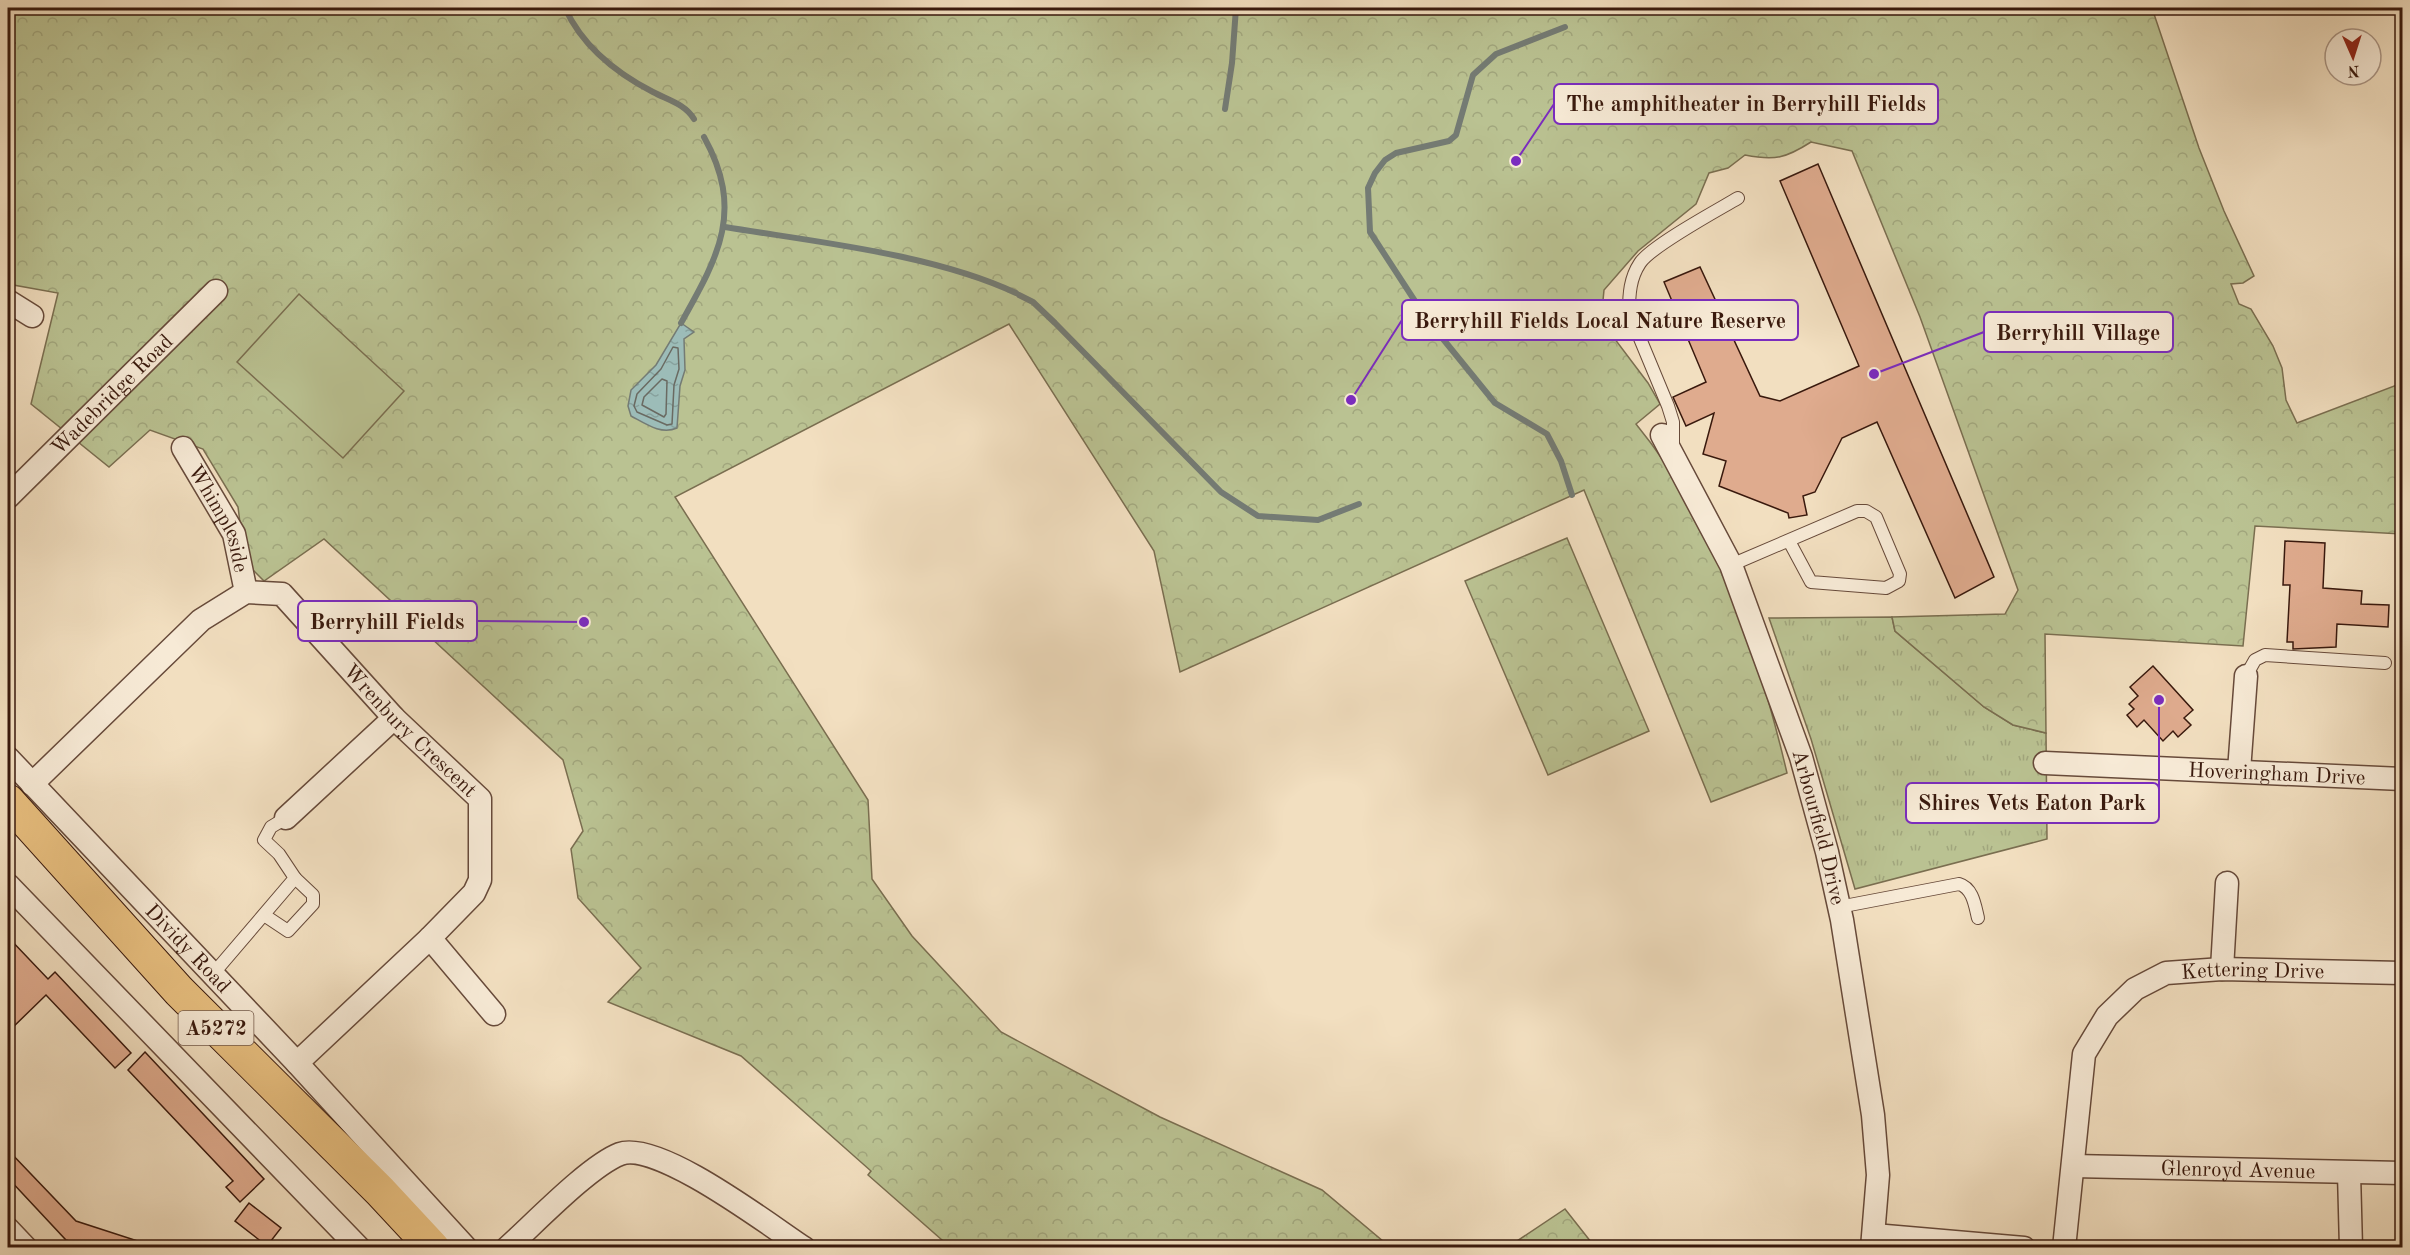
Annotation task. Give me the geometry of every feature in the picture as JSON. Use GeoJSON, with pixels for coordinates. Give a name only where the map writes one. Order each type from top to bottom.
{"type":"FeatureCollection","features":[{"type":"Feature","properties":{"kind":"main road","name":"Dividy Road"},"geometry":{"type":"LineString","coordinates":[[14,798],[179,991],[380,1191],[433,1248]]}},
{"type":"Feature","properties":{"kind":"street","name":"Wadebridge Road"},"geometry":{"type":"LineString","coordinates":[[8,497],[216,291]]}},
{"type":"Feature","properties":{"kind":"street"},"geometry":{"type":"LineString","coordinates":[[8,301],[32,316]]}},
{"type":"Feature","properties":{"kind":"street","name":"Arbourfield Drive"},"geometry":{"type":"LineString","coordinates":[[1667,443],[1731,565],[1801,757],[1839,907],[1873,1114],[1878,1175],[1873,1241]]}},
{"type":"Feature","properties":{"kind":"street","name":"Whimpleside"},"geometry":{"type":"LineString","coordinates":[[183,448],[234,534],[246,592]]}},
{"type":"Feature","properties":{"kind":"street"},"geometry":{"type":"LineString","coordinates":[[14,798],[201,620],[246,592]]}},
{"type":"Feature","properties":{"kind":"street","name":"Wrenbury Crescent"},"geometry":{"type":"LineString","coordinates":[[246,592],[282,594],[394,718],[480,800],[480,880],[474,893],[430,938],[297,1063]]}},
{"type":"Feature","properties":{"kind":"street"},"geometry":{"type":"LineString","coordinates":[[2239,771],[2246,676]]}},
{"type":"Feature","properties":{"kind":"street"},"geometry":{"type":"LineString","coordinates":[[285,818],[394,718]]}},
{"type":"Feature","properties":{"kind":"street","name":"Dividy Road"},"geometry":{"type":"LineString","coordinates":[[8,758],[14,798],[213,974],[466,1248]]}},
{"type":"Feature","properties":{"kind":"street","name":"Hoveringham Drive"},"geometry":{"type":"LineString","coordinates":[[2045,763],[2403,779]]}},
{"type":"Feature","properties":{"kind":"street"},"geometry":{"type":"LineString","coordinates":[[2222,969],[2227,883]]}},
{"type":"Feature","properties":{"kind":"street"},"geometry":{"type":"LineString","coordinates":[[8,885],[359,1248]]}},
{"type":"Feature","properties":{"kind":"street"},"geometry":{"type":"LineString","coordinates":[[430,938],[494,1014]]}},
{"type":"Feature","properties":{"kind":"street","name":"Kettering Drive"},"geometry":{"type":"LineString","coordinates":[[2064,1248],[2084,1054],[2107,1016],[2135,989],[2166,973],[2222,969],[2403,973]]}},
{"type":"Feature","properties":{"kind":"street"},"geometry":{"type":"LineString","coordinates":[[507,1248],[602,1164],[621,1154],[640,1152],[681,1168],[804,1248]]}},
{"type":"Feature","properties":{"kind":"street","name":"Glenroyd Avenue"},"geometry":{"type":"LineString","coordinates":[[2073,1166],[2403,1173]]}},
{"type":"Feature","properties":{"kind":"street"},"geometry":{"type":"LineString","coordinates":[[2349,1173],[2351,1248]]}},
{"type":"Feature","properties":{"kind":"street"},"geometry":{"type":"LineString","coordinates":[[8,1229],[26,1248]]}},
{"type":"Feature","properties":{"kind":"street"},"geometry":{"type":"LineString","coordinates":[[1873,1241],[2024,1248]]}},
{"type":"Feature","properties":{"kind":"lane"},"geometry":{"type":"LineString","coordinates":[[1667,443],[1673,422],[1629,312],[1628,293],[1641,260],[1738,198]]}},
{"type":"Feature","properties":{"kind":"lane"},"geometry":{"type":"LineString","coordinates":[[1731,565],[1857,511],[1866,511],[1876,517],[1900,574],[1899,581],[1886,588],[1811,582],[1789,541]]}},
{"type":"Feature","properties":{"kind":"lane"},"geometry":{"type":"LineString","coordinates":[[2246,676],[2255,660],[2265,655],[2385,663]]}},
{"type":"Feature","properties":{"kind":"lane"},"geometry":{"type":"LineString","coordinates":[[264,915],[288,932],[313,904],[313,895],[296,878],[279,854],[264,840],[271,827],[285,818]]}},
{"type":"Feature","properties":{"kind":"lane"},"geometry":{"type":"LineString","coordinates":[[213,974],[296,878]]}},
{"type":"Feature","properties":{"kind":"lane"},"geometry":{"type":"LineString","coordinates":[[1839,907],[1959,884],[1966,886],[1970,892],[1978,918]]}},
{"type":"Feature","properties":{"kind":"green space"},"geometry":{"type":"Polygon","coordinates":[[[8,8],[2152,8],[2199,148],[2224,211],[2254,276],[2243,283],[2231,284],[2239,304],[2251,309],[2273,346],[2282,368],[2286,400],[2297,423],[2402,383],[2402,534],[2255,526],[2243,646],[2045,634],[2046,733],[2013,725],[1984,707],[1895,631],[1892,617],[2005,614],[2018,590],[1920,317],[1852,151],[1811,142],[1780,157],[1764,158],[1745,155],[1728,168],[1709,173],[1696,204],[1638,251],[1604,290],[1602,311],[1611,334],[1648,383],[1660,404],[1636,424],[1664,462],[1689,502],[1731,590],[1763,682],[1787,773],[1711,802],[1584,490],[1180,672],[1154,551],[1009,324],[675,497],[868,800],[872,879],[912,936],[1001,1032],[1160,1117],[1322,1190],[1390,1247],[950,1247],[868,1175],[871,1171],[741,1056],[608,1002],[641,968],[578,898],[571,849],[583,831],[563,760],[324,539],[264,581],[245,562],[238,507],[203,449],[150,430],[109,467],[31,404],[58,293],[8,284],[8,51],[15,43],[8,36],[8,8]]]}},
{"type":"Feature","properties":{"kind":"green space"},"geometry":{"type":"Polygon","coordinates":[[[299,294],[404,391],[343,458],[237,362],[299,294]]]}},
{"type":"Feature","properties":{"kind":"green space"},"geometry":{"type":"Polygon","coordinates":[[[1567,538],[1649,731],[1548,775],[1465,581],[1567,538]]]}},
{"type":"Feature","properties":{"kind":"green space"},"geometry":{"type":"Polygon","coordinates":[[[1892,617],[1895,631],[1984,707],[2013,725],[2046,733],[2047,839],[1855,889],[1811,739],[1769,618],[1892,617]]]}},
{"type":"Feature","properties":{"kind":"green space"},"geometry":{"type":"Polygon","coordinates":[[[1565,1209],[1595,1247],[1508,1247],[1565,1209]]]}},
{"type":"Feature","properties":{"kind":"water"},"geometry":{"type":"Polygon","coordinates":[[[681,323],[694,332],[684,339],[685,370],[680,386],[677,428],[659,429],[631,416],[628,406],[631,390],[656,365],[681,323]]]}},
{"type":"Feature","properties":{"kind":"building"},"geometry":{"type":"Polygon","coordinates":[[[1818,164],[1994,577],[1955,598],[1877,422],[1842,438],[1815,492],[1803,496],[1807,515],[1789,518],[1788,513],[1719,486],[1726,461],[1703,454],[1714,413],[1686,426],[1673,397],[1706,382],[1664,282],[1700,267],[1760,396],[1780,401],[1859,366],[1780,181],[1818,164]]]}},
{"type":"Feature","properties":{"kind":"building"},"geometry":{"type":"Polygon","coordinates":[[[2285,541],[2325,543],[2323,588],[2362,591],[2361,604],[2389,605],[2388,627],[2337,624],[2336,647],[2293,649],[2293,642],[2287,642],[2290,585],[2283,585],[2285,541]]]}},
{"type":"Feature","properties":{"kind":"building"},"geometry":{"type":"Polygon","coordinates":[[[2153,666],[2193,710],[2184,718],[2191,725],[2178,737],[2173,731],[2163,741],[2144,720],[2137,727],[2127,715],[2134,709],[2129,704],[2138,696],[2130,687],[2153,666]]]}},
{"type":"Feature","properties":{"kind":"building"},"geometry":{"type":"Polygon","coordinates":[[[8,937],[48,979],[55,972],[131,1053],[115,1068],[46,995],[8,1032],[8,937]]]}},
{"type":"Feature","properties":{"kind":"building"},"geometry":{"type":"Polygon","coordinates":[[[145,1052],[264,1179],[240,1202],[226,1187],[233,1181],[128,1070],[145,1052]]]}},
{"type":"Feature","properties":{"kind":"building"},"geometry":{"type":"Polygon","coordinates":[[[8,1150],[76,1221],[147,1244],[147,1248],[91,1248],[66,1240],[8,1178],[8,1150]]]}},
{"type":"Feature","properties":{"kind":"building"},"geometry":{"type":"Polygon","coordinates":[[[249,1203],[281,1228],[267,1246],[235,1221],[249,1203]]]}},
{"type":"Feature","properties":{"kind":"waterway"},"geometry":{"type":"LineString","coordinates":[[565,8],[581,34],[613,67],[639,84],[681,106],[694,119]]}},
{"type":"Feature","properties":{"kind":"waterway"},"geometry":{"type":"LineString","coordinates":[[1225,109],[1232,63],[1236,8]]}},
{"type":"Feature","properties":{"kind":"waterway"},"geometry":{"type":"LineString","coordinates":[[1565,27],[1496,54],[1473,75],[1456,135],[1449,141],[1396,153],[1385,160],[1375,173],[1368,188],[1370,232],[1426,318],[1495,403],[1547,434],[1561,461],[1572,495]]}},
{"type":"Feature","properties":{"kind":"waterway"},"geometry":{"type":"LineString","coordinates":[[681,323],[706,276],[722,233],[723,188],[716,164],[704,137]]}},
{"type":"Feature","properties":{"kind":"waterway"},"geometry":{"type":"LineString","coordinates":[[725,227],[835,244],[911,259],[948,268],[1016,293]]}},
{"type":"Feature","properties":{"kind":"waterway"},"geometry":{"type":"LineString","coordinates":[[1019,295],[1033,302],[1055,323],[1221,492],[1258,516],[1318,520],[1359,504]]}},
{"type":"Feature","properties":{"kind":"place","name":"The amphitheater in Berryhill Fields"},"geometry":{"type":"Point","coordinates":[1516,161]}},
{"type":"Feature","properties":{"kind":"place","name":"Berryhill Village"},"geometry":{"type":"Point","coordinates":[1874,374]}},
{"type":"Feature","properties":{"kind":"place","name":"Berryhill Fields Local Nature Reserve"},"geometry":{"type":"Point","coordinates":[1351,400]}},
{"type":"Feature","properties":{"kind":"place","name":"Berryhill Fields"},"geometry":{"type":"Point","coordinates":[584,622]}},
{"type":"Feature","properties":{"kind":"place","name":"Shires Vets Eaton Park"},"geometry":{"type":"Point","coordinates":[2159,700]}}]}
